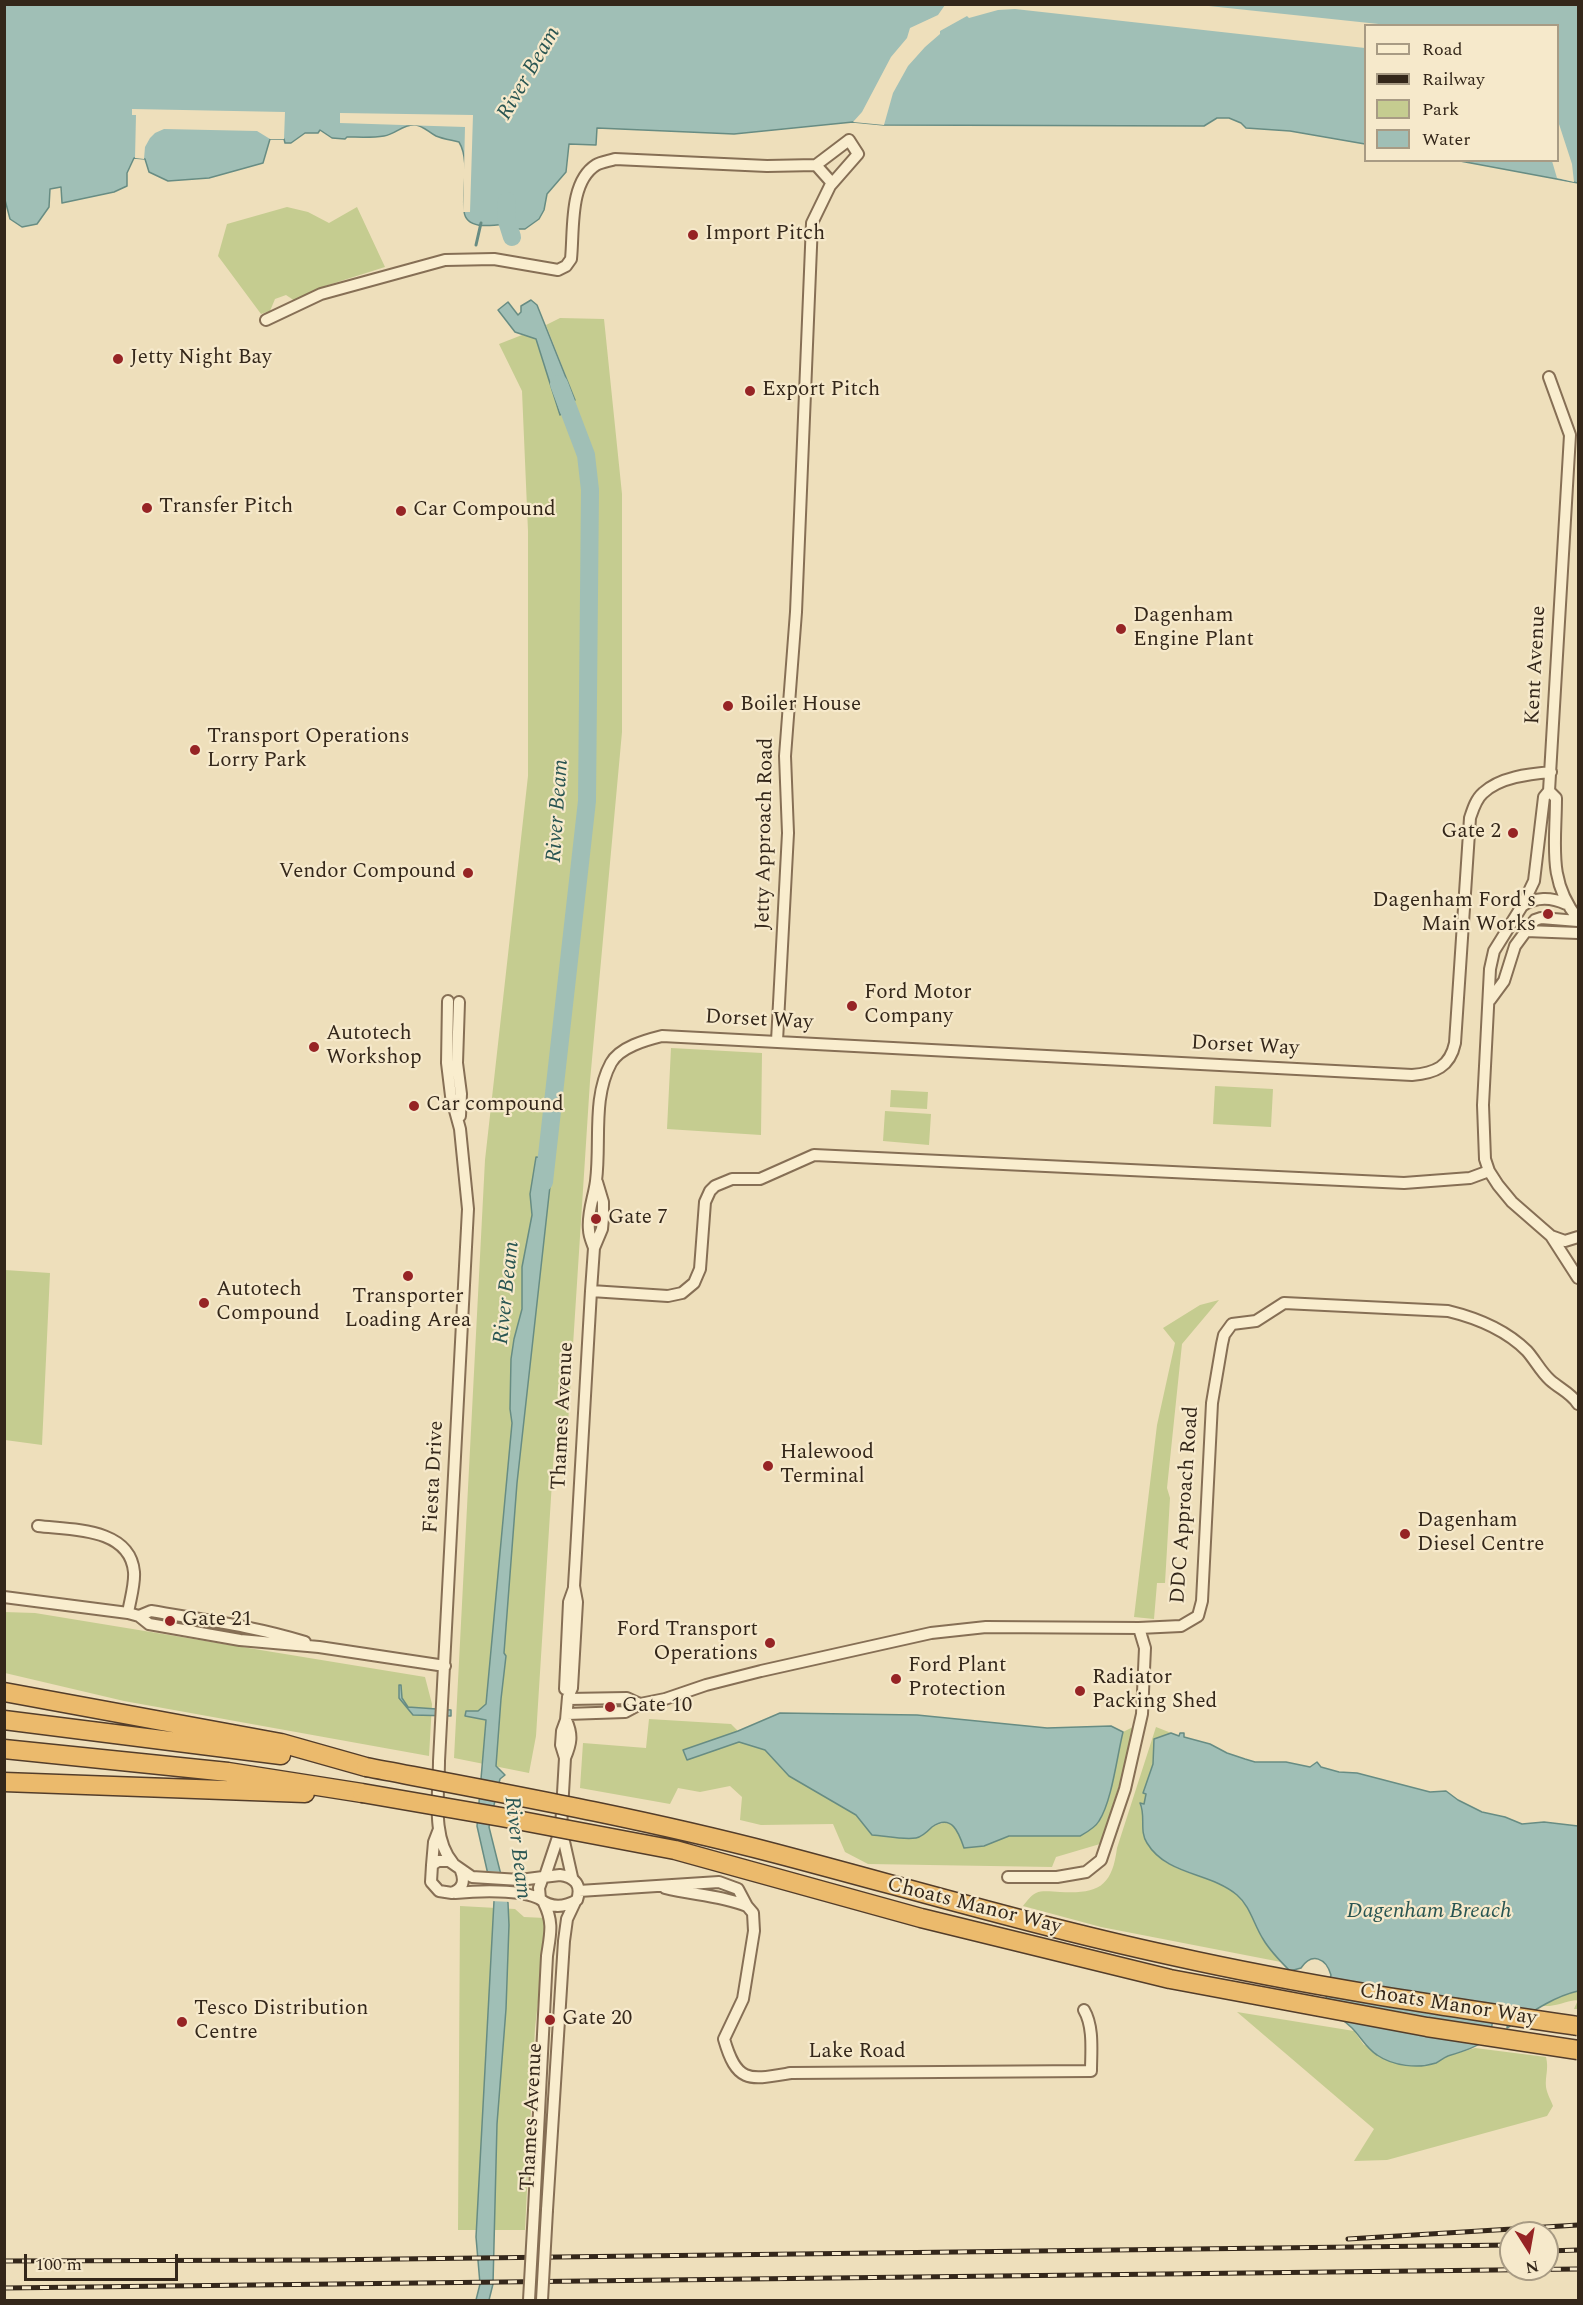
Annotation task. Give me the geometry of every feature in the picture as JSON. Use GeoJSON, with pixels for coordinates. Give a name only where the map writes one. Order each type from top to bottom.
{"type":"FeatureCollection","features":[{"type":"Feature","properties":{"kind":"highway"},"geometry":{"type":"LineString","coordinates":[[4,1692],[281,1743],[366,1767]]}},
{"type":"Feature","properties":{"kind":"highway"},"geometry":{"type":"LineString","coordinates":[[4,1720],[212,1745],[366,1767]]}},
{"type":"Feature","properties":{"kind":"highway"},"geometry":{"type":"LineString","coordinates":[[4,1749],[228,1772],[362,1793]]}},
{"type":"Feature","properties":{"kind":"highway","name":"Choats Manor Way"},"geometry":{"type":"LineString","coordinates":[[366,1767],[536,1800],[773,1853],[972,1908],[1173,1956],[1360,1992],[1578,2026]]}},
{"type":"Feature","properties":{"kind":"highway"},"geometry":{"type":"LineString","coordinates":[[4,1782],[182,1787],[276,1793],[362,1793]]}},
{"type":"Feature","properties":{"kind":"highway","name":"Choats Manor Way"},"geometry":{"type":"LineString","coordinates":[[362,1793],[675,1850],[921,1918],[1170,1979],[1427,2027],[1578,2050]]}},
{"type":"Feature","properties":{"kind":"street","name":"Jetty Approach Road"},"geometry":{"type":"LineString","coordinates":[[777,1041],[788,833],[785,756],[800,519],[812,223],[832,183],[858,154],[849,140],[816,165]]}},
{"type":"Feature","properties":{"kind":"street"},"geometry":{"type":"LineString","coordinates":[[266,320],[321,294],[445,260],[494,260],[552,270],[563,268],[569,264],[571,259],[577,190],[584,176],[597,164],[615,159],[767,166],[816,165],[832,183]]}},
{"type":"Feature","properties":{"kind":"street","name":"Kent Avenue"},"geometry":{"type":"LineString","coordinates":[[1488,1003],[1490,969],[1494,951],[1522,906],[1534,881],[1544,797],[1549,791],[1551,772],[1570,435],[1550,377]]}},
{"type":"Feature","properties":{"kind":"street","name":"Dorset Way"},"geometry":{"type":"LineString","coordinates":[[690,1036],[1412,1075],[1434,1072],[1449,1059],[1455,1043],[1470,818],[1475,803],[1483,793],[1501,783],[1523,776],[1551,772]]}},
{"type":"Feature","properties":{"kind":"street"},"geometry":{"type":"LineString","coordinates":[[1549,791],[1556,798],[1556,875],[1566,904],[1578,920]]}},
{"type":"Feature","properties":{"kind":"street"},"geometry":{"type":"LineString","coordinates":[[1522,906],[1532,900],[1554,900],[1566,904]]}},
{"type":"Feature","properties":{"kind":"street"},"geometry":{"type":"LineString","coordinates":[[1578,920],[1535,920],[1515,946],[1504,981],[1493,993],[1488,1003],[1483,1105],[1484,1150],[1489,1171],[1512,1202],[1551,1236],[1578,1278]]}},
{"type":"Feature","properties":{"kind":"street"},"geometry":{"type":"LineString","coordinates":[[1526,931],[1578,933]]}},
{"type":"Feature","properties":{"kind":"street","name":"Fiesta Drive"},"geometry":{"type":"LineString","coordinates":[[454,1002],[447,1063],[451,1096],[460,1129],[468,1209],[441,1724],[439,1828],[446,1853],[457,1867]]}},
{"type":"Feature","properties":{"kind":"street","name":"Thames Avenue"},"geometry":{"type":"LineString","coordinates":[[572,1877],[561,1828],[565,1758],[571,1738],[565,1688],[569,1602],[574,1586],[594,1248],[602,1229],[603,1218],[603,1202],[597,1179],[600,1099],[612,1061],[632,1045],[662,1036],[690,1036]]}},
{"type":"Feature","properties":{"kind":"street"},"geometry":{"type":"LineString","coordinates":[[591,1291],[668,1296],[682,1293],[694,1283],[700,1269],[705,1202],[710,1191],[715,1186],[732,1179],[760,1179],[814,1155],[1404,1183],[1470,1178],[1489,1171]]}},
{"type":"Feature","properties":{"kind":"street"},"geometry":{"type":"LineString","coordinates":[[1551,1236],[1565,1241],[1578,1237]]}},
{"type":"Feature","properties":{"kind":"street","name":"DDC Approach Road"},"geometry":{"type":"LineString","coordinates":[[567,1717],[620,1713],[640,1704],[665,1699],[706,1685],[931,1633],[986,1627],[1181,1626],[1192,1620],[1200,1611],[1212,1402],[1224,1335],[1232,1324],[1256,1322],[1284,1303],[1448,1311],[1488,1324],[1509,1336],[1532,1356],[1550,1379],[1566,1390],[1578,1404]]}},
{"type":"Feature","properties":{"kind":"street"},"geometry":{"type":"LineString","coordinates":[[38,1526],[93,1532],[112,1539],[122,1546],[134,1570],[133,1614]]}},
{"type":"Feature","properties":{"kind":"street"},"geometry":{"type":"LineString","coordinates":[[4,1597],[133,1614],[148,1624],[260,1643],[319,1647],[445,1666]]}},
{"type":"Feature","properties":{"kind":"street"},"geometry":{"type":"LineString","coordinates":[[1008,1877],[1057,1876],[1086,1872],[1101,1860],[1125,1789],[1140,1723],[1145,1648],[1139,1628]]}},
{"type":"Feature","properties":{"kind":"street"},"geometry":{"type":"LineString","coordinates":[[568,1698],[627,1698],[640,1704]]}},
{"type":"Feature","properties":{"kind":"street","name":"Fiesta Drive"},"geometry":{"type":"LineString","coordinates":[[432,1865],[434,1842],[439,1828]]}},
{"type":"Feature","properties":{"kind":"street","name":"Thames Avenue"},"geometry":{"type":"LineString","coordinates":[[544,1876],[561,1828]]}},
{"type":"Feature","properties":{"kind":"street"},"geometry":{"type":"LineString","coordinates":[[444,1860],[472,1877],[520,1880],[544,1876],[572,1877],[576,1881],[577,1897],[563,1906],[542,1901],[530,1894],[439,1891],[430,1880],[432,1865],[444,1860]]}},
{"type":"Feature","properties":{"kind":"street"},"geometry":{"type":"LineString","coordinates":[[452,1893],[460,1889],[463,1884],[464,1878],[457,1867]]}},
{"type":"Feature","properties":{"kind":"street"},"geometry":{"type":"LineString","coordinates":[[542,1901],[539,1888],[544,1876]]}},
{"type":"Feature","properties":{"kind":"street","name":"Lake Road"},"geometry":{"type":"LineString","coordinates":[[577,1897],[677,1884],[719,1882],[738,1889],[753,1913],[754,1931],[743,1999],[724,2039],[736,2070],[757,2079],[791,2073],[1091,2071],[1089,2020],[1084,2010]]}},
{"type":"Feature","properties":{"kind":"street","name":"Thames Avenue"},"geometry":{"type":"LineString","coordinates":[[542,2301],[564,1941],[567,1919],[577,1897]]}},
{"type":"Feature","properties":{"kind":"street","name":"Thames Avenue"},"geometry":{"type":"LineString","coordinates":[[529,2301],[547,1956],[551,1927],[551,1916],[542,1901]]}},
{"type":"Feature","properties":{"kind":"green space"},"geometry":{"type":"Polygon","coordinates":[[[287,207],[308,212],[329,223],[357,207],[385,267],[325,286],[295,301],[286,295],[275,299],[270,311],[261,314],[218,256],[227,224],[287,207]]]}},
{"type":"Feature","properties":{"kind":"green space"},"geometry":{"type":"Polygon","coordinates":[[[560,318],[604,319],[622,494],[622,732],[590,1081],[566,1454],[554,1450],[536,1736],[529,1773],[454,1758],[485,1160],[528,776],[528,531],[522,391],[499,344],[522,335],[536,338],[560,414],[575,399],[546,325],[560,318]]]}},
{"type":"Feature","properties":{"kind":"green space"},"geometry":{"type":"Polygon","coordinates":[[[671,1048],[762,1053],[761,1135],[667,1129],[671,1048]]]}},
{"type":"Feature","properties":{"kind":"green space"},"geometry":{"type":"Polygon","coordinates":[[[1215,1086],[1273,1089],[1271,1127],[1213,1124],[1215,1086]]]}},
{"type":"Feature","properties":{"kind":"green space"},"geometry":{"type":"Polygon","coordinates":[[[891,1090],[928,1092],[927,1109],[890,1107],[891,1090]]]}},
{"type":"Feature","properties":{"kind":"green space"},"geometry":{"type":"Polygon","coordinates":[[[885,1111],[931,1114],[929,1145],[883,1141],[885,1111]]]}},
{"type":"Feature","properties":{"kind":"green space"},"geometry":{"type":"Polygon","coordinates":[[[5,1270],[50,1273],[42,1445],[5,1440],[5,1270]]]}},
{"type":"Feature","properties":{"kind":"green space"},"geometry":{"type":"Polygon","coordinates":[[[1219,1300],[1182,1344],[1167,1488],[1170,1498],[1165,1583],[1157,1583],[1154,1619],[1134,1617],[1157,1425],[1175,1343],[1163,1328],[1200,1305],[1219,1300]]]}},
{"type":"Feature","properties":{"kind":"green space"},"geometry":{"type":"Polygon","coordinates":[[[4,1612],[35,1613],[425,1677],[432,1704],[429,1756],[124,1701],[5,1673],[4,1612]]]}},
{"type":"Feature","properties":{"kind":"green space"},"geometry":{"type":"Polygon","coordinates":[[[649,1719],[731,1724],[738,1731],[683,1750],[687,1760],[739,1742],[765,1750],[789,1776],[856,1815],[872,1835],[916,1838],[936,1825],[948,1823],[956,1829],[964,1848],[984,1846],[1009,1836],[1080,1836],[1091,1830],[1104,1812],[1114,1778],[1123,1732],[1139,1724],[1100,1844],[1056,1857],[1052,1867],[868,1864],[845,1852],[833,1824],[761,1825],[740,1820],[742,1797],[730,1786],[700,1792],[678,1788],[670,1804],[580,1788],[583,1743],[646,1748],[649,1719]]]}},
{"type":"Feature","properties":{"kind":"green space"},"geometry":{"type":"Polygon","coordinates":[[[1156,1727],[1179,1736],[1171,1733],[1154,1739],[1153,1764],[1143,1793],[1146,1794],[1144,1804],[1140,1804],[1144,1834],[1148,1844],[1166,1863],[1216,1882],[1239,1896],[1250,1911],[1263,1940],[1281,1962],[1101,1927],[1023,1906],[1032,1895],[1039,1892],[1084,1891],[1093,1889],[1107,1880],[1115,1861],[1117,1848],[1156,1727]]]}},
{"type":"Feature","properties":{"kind":"green space"},"geometry":{"type":"Polygon","coordinates":[[[460,1906],[515,1909],[524,1917],[545,1918],[545,1941],[535,2028],[525,2230],[458,2230],[460,1906]]]}},
{"type":"Feature","properties":{"kind":"green space"},"geometry":{"type":"Polygon","coordinates":[[[1578,1991],[1578,2000],[1542,2006],[1567,1993],[1578,1991]]]}},
{"type":"Feature","properties":{"kind":"green space"},"geometry":{"type":"Polygon","coordinates":[[[1237,2012],[1354,2031],[1364,2045],[1435,2063],[1444,2057],[1475,2048],[1546,2057],[1546,2087],[1553,2106],[1547,2116],[1387,2160],[1354,2161],[1374,2129],[1237,2012]]]}},
{"type":"Feature","properties":{"kind":"water"},"geometry":{"type":"Polygon","coordinates":[[[4,5],[1578,5],[1578,183],[1465,162],[1559,162],[1559,24],[1364,24],[1364,144],[1290,131],[1246,128],[1229,118],[1217,118],[1204,126],[884,125],[853,122],[734,134],[597,128],[596,145],[569,144],[566,172],[547,194],[544,210],[539,219],[525,229],[515,229],[514,223],[484,226],[477,225],[466,218],[464,157],[459,142],[439,137],[415,125],[384,136],[332,138],[320,130],[318,133],[305,133],[291,143],[285,143],[284,139],[270,139],[263,163],[209,178],[168,181],[149,172],[145,159],[134,158],[127,173],[127,186],[114,192],[62,203],[61,187],[50,189],[49,207],[37,224],[22,227],[10,219],[5,200],[4,5]]]}},
{"type":"Feature","properties":{"kind":"water"},"geometry":{"type":"Polygon","coordinates":[[[531,300],[537,305],[575,400],[560,415],[536,339],[515,332],[498,310],[508,302],[518,315],[521,312],[521,306],[531,300]]]}},
{"type":"Feature","properties":{"kind":"water"},"geometry":{"type":"Polygon","coordinates":[[[536,1157],[553,1159],[517,1483],[504,1653],[506,1656],[496,1766],[505,1775],[500,1779],[489,1827],[508,1903],[509,1925],[506,2009],[497,2124],[493,2284],[489,2300],[476,2300],[480,2284],[476,2237],[494,1901],[477,1826],[486,1720],[465,1716],[466,1711],[478,1711],[486,1704],[512,1423],[511,1359],[522,1309],[522,1267],[532,1215],[530,1194],[536,1157]]]}},
{"type":"Feature","properties":{"kind":"water"},"geometry":{"type":"Polygon","coordinates":[[[399,1685],[401,1685],[402,1698],[408,1707],[451,1710],[451,1716],[413,1715],[399,1698],[399,1685]]]}},
{"type":"Feature","properties":{"kind":"water"},"geometry":{"type":"Polygon","coordinates":[[[780,1713],[917,1715],[1047,1728],[1111,1726],[1123,1732],[1114,1778],[1104,1812],[1091,1830],[1080,1836],[1009,1836],[984,1846],[964,1848],[957,1831],[945,1822],[939,1823],[916,1838],[872,1835],[856,1815],[789,1776],[765,1750],[739,1742],[687,1760],[683,1750],[738,1731],[780,1713]]]}},
{"type":"Feature","properties":{"kind":"water","name":"Dagenham Breach"},"geometry":{"type":"Polygon","coordinates":[[[1171,1733],[1179,1736],[1180,1733],[1184,1733],[1184,1737],[1210,1744],[1227,1753],[1255,1762],[1286,1762],[1310,1767],[1317,1762],[1321,1767],[1339,1772],[1357,1773],[1430,1792],[1446,1791],[1482,1812],[1505,1817],[1522,1824],[1544,1822],[1578,1826],[1578,1991],[1550,2002],[1507,2028],[1509,2007],[1495,2005],[1490,2038],[1436,2063],[1421,2066],[1406,2065],[1383,2059],[1370,2049],[1328,2006],[1326,1995],[1331,1975],[1326,1964],[1314,1959],[1305,1963],[1301,1968],[1290,1971],[1275,1956],[1260,1934],[1249,1910],[1237,1895],[1214,1882],[1166,1862],[1147,1843],[1143,1834],[1140,1803],[1144,1804],[1146,1794],[1143,1793],[1153,1764],[1154,1739],[1171,1733]]]}},
{"type":"Feature","properties":{"kind":"pier"},"geometry":{"type":"Polygon","coordinates":[[[1190,4],[1379,24],[1364,24],[1364,48],[1015,9],[998,10],[969,18],[967,16],[940,31],[940,34],[908,66],[893,93],[884,125],[853,122],[862,112],[891,57],[907,38],[910,28],[938,15],[945,5],[1190,4]]]}},
{"type":"Feature","properties":{"kind":"pier"},"geometry":{"type":"Polygon","coordinates":[[[132,109],[285,112],[284,139],[270,139],[257,131],[164,129],[150,138],[145,147],[144,159],[135,158],[136,115],[132,115],[132,109]]]}},
{"type":"Feature","properties":{"kind":"pier"},"geometry":{"type":"Polygon","coordinates":[[[340,113],[473,115],[470,212],[463,212],[465,127],[340,123],[340,113]]]}},
{"type":"Feature","properties":{"kind":"pier"},"geometry":{"type":"Polygon","coordinates":[[[1559,124],[1572,164],[1574,182],[1557,178],[1552,162],[1559,162],[1559,124]]]}},
{"type":"Feature","properties":{"kind":"pier"},"geometry":{"type":"Polygon","coordinates":[[[482,1871],[502,1872],[511,1902],[491,1901],[482,1871]]]}},
{"type":"Feature","properties":{"kind":"waterway","name":"River Beam"},"geometry":{"type":"LineString","coordinates":[[507,201],[506,218],[512,237]]}},
{"type":"Feature","properties":{"kind":"waterway"},"geometry":{"type":"LineString","coordinates":[[476,245],[481,223]]}},
{"type":"Feature","properties":{"kind":"waterway","name":"River Beam"},"geometry":{"type":"LineString","coordinates":[[544,1182],[587,801],[590,490],[586,455],[559,384]]}},
{"type":"Feature","properties":{"kind":"railway"},"geometry":{"type":"LineString","coordinates":[[1348,2239],[1578,2225]]}},
{"type":"Feature","properties":{"kind":"railway"},"geometry":{"type":"LineString","coordinates":[[4,2261],[320,2260],[1499,2245]]}},
{"type":"Feature","properties":{"kind":"railway"},"geometry":{"type":"LineString","coordinates":[[1559,2251],[1578,2250]]}},
{"type":"Feature","properties":{"kind":"railway"},"geometry":{"type":"LineString","coordinates":[[4,2288],[1578,2269]]}},
{"type":"Feature","properties":{"kind":"place","name":"Import Pitch"},"geometry":{"type":"Point","coordinates":[693,235]}},
{"type":"Feature","properties":{"kind":"place","name":"Jetty Night Bay"},"geometry":{"type":"Point","coordinates":[118,359]}},
{"type":"Feature","properties":{"kind":"place","name":"Export Pitch"},"geometry":{"type":"Point","coordinates":[750,391]}},
{"type":"Feature","properties":{"kind":"place","name":"Transfer Pitch"},"geometry":{"type":"Point","coordinates":[147,508]}},
{"type":"Feature","properties":{"kind":"place","name":"Car Compound"},"geometry":{"type":"Point","coordinates":[401,511]}},
{"type":"Feature","properties":{"kind":"place","name":"Dagenham Engine Plant"},"geometry":{"type":"Point","coordinates":[1121,629]}},
{"type":"Feature","properties":{"kind":"place","name":"Boiler House"},"geometry":{"type":"Point","coordinates":[728,706]}},
{"type":"Feature","properties":{"kind":"place","name":"Transport Operations Lorry Park"},"geometry":{"type":"Point","coordinates":[195,750]}},
{"type":"Feature","properties":{"kind":"place","name":"Gate 2"},"geometry":{"type":"Point","coordinates":[1513,833]}},
{"type":"Feature","properties":{"kind":"place","name":"Vendor Compound"},"geometry":{"type":"Point","coordinates":[468,873]}},
{"type":"Feature","properties":{"kind":"place","name":"Dagenham Ford's Main Works"},"geometry":{"type":"Point","coordinates":[1548,914]}},
{"type":"Feature","properties":{"kind":"place","name":"Ford Motor Company"},"geometry":{"type":"Point","coordinates":[852,1006]}},
{"type":"Feature","properties":{"kind":"place","name":"Autotech Workshop"},"geometry":{"type":"Point","coordinates":[314,1047]}},
{"type":"Feature","properties":{"kind":"place","name":"Car compound"},"geometry":{"type":"Point","coordinates":[414,1106]}},
{"type":"Feature","properties":{"kind":"place","name":"Gate 7"},"geometry":{"type":"Point","coordinates":[596,1219]}},
{"type":"Feature","properties":{"kind":"place","name":"Transporter Loading Area"},"geometry":{"type":"Point","coordinates":[408,1276]}},
{"type":"Feature","properties":{"kind":"place","name":"Autotech Compound"},"geometry":{"type":"Point","coordinates":[204,1303]}},
{"type":"Feature","properties":{"kind":"place","name":"Halewood Terminal"},"geometry":{"type":"Point","coordinates":[768,1466]}},
{"type":"Feature","properties":{"kind":"place","name":"Dagenham Diesel Centre"},"geometry":{"type":"Point","coordinates":[1405,1534]}},
{"type":"Feature","properties":{"kind":"place","name":"Gate 21"},"geometry":{"type":"Point","coordinates":[170,1621]}},
{"type":"Feature","properties":{"kind":"place","name":"Ford Transport Operations"},"geometry":{"type":"Point","coordinates":[770,1643]}},
{"type":"Feature","properties":{"kind":"place","name":"Ford Plant Protection"},"geometry":{"type":"Point","coordinates":[896,1679]}},
{"type":"Feature","properties":{"kind":"place","name":"Radiator Packing Shed"},"geometry":{"type":"Point","coordinates":[1080,1691]}},
{"type":"Feature","properties":{"kind":"place","name":"Gate 10"},"geometry":{"type":"Point","coordinates":[610,1707]}},
{"type":"Feature","properties":{"kind":"place","name":"Gate 20"},"geometry":{"type":"Point","coordinates":[550,2020]}},
{"type":"Feature","properties":{"kind":"place","name":"Tesco Distribution Centre"},"geometry":{"type":"Point","coordinates":[182,2022]}}]}
